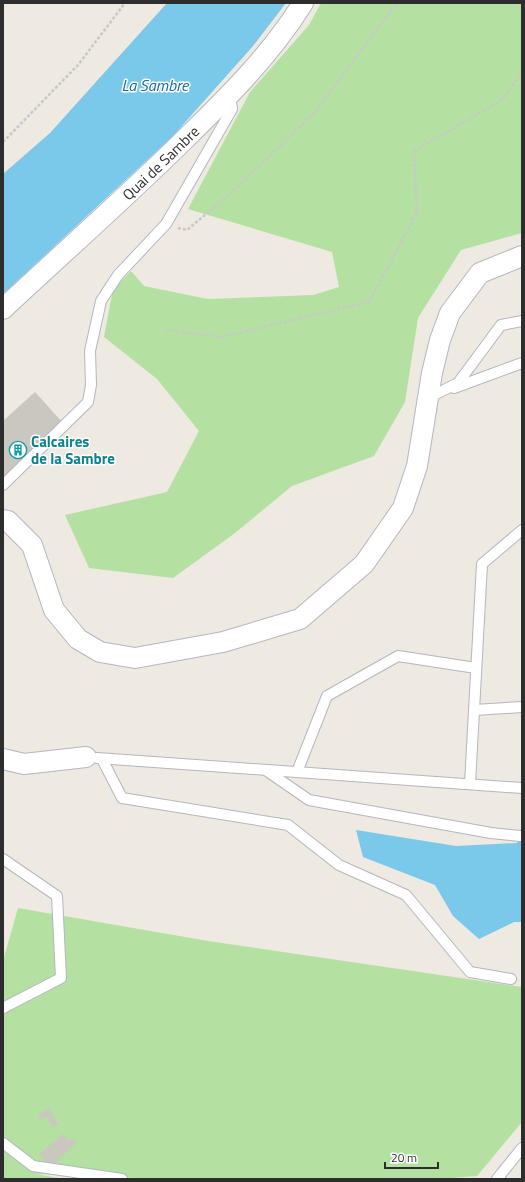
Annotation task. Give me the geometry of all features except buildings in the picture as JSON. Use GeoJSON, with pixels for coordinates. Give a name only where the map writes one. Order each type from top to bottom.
{"type":"FeatureCollection","features":[{"type":"Feature","properties":{"kind":"street","name":"Quai de Sambre"},"geometry":{"type":"LineString","coordinates":[[3,309],[151,172],[230,95],[265,56],[303,3]]}},
{"type":"Feature","properties":{"kind":"street"},"geometry":{"type":"LineString","coordinates":[[3,520],[8,521],[32,545],[54,610],[78,639],[100,652],[135,658],[230,640],[300,619],[364,564],[404,508],[418,466],[428,398],[440,340],[450,313],[480,273],[522,256]]}},
{"type":"Feature","properties":{"kind":"street"},"geometry":{"type":"LineString","coordinates":[[3,759],[24,764],[94,758]]}},
{"type":"Feature","properties":{"kind":"lane"},"geometry":{"type":"LineString","coordinates":[[3,485],[88,402],[91,385],[90,351],[101,300],[118,275],[166,224],[232,109],[230,95]]}},
{"type":"Feature","properties":{"kind":"lane"},"geometry":{"type":"LineString","coordinates":[[428,398],[458,384],[501,325],[522,320]]}},
{"type":"Feature","properties":{"kind":"lane"},"geometry":{"type":"LineString","coordinates":[[428,398],[522,363]]}},
{"type":"Feature","properties":{"kind":"lane"},"geometry":{"type":"LineString","coordinates":[[470,784],[482,564],[522,530]]}},
{"type":"Feature","properties":{"kind":"lane"},"geometry":{"type":"LineString","coordinates":[[297,772],[328,696],[398,656],[476,668]]}},
{"type":"Feature","properties":{"kind":"lane"},"geometry":{"type":"LineString","coordinates":[[474,710],[522,707]]}},
{"type":"Feature","properties":{"kind":"lane"},"geometry":{"type":"LineString","coordinates":[[94,758],[522,788]]}},
{"type":"Feature","properties":{"kind":"lane"},"geometry":{"type":"LineString","coordinates":[[94,758],[122,798],[288,825],[339,865],[406,895],[470,972],[511,978]]}},
{"type":"Feature","properties":{"kind":"lane"},"geometry":{"type":"LineString","coordinates":[[265,770],[309,800],[491,833],[520,836]]}},
{"type":"Feature","properties":{"kind":"lane"},"geometry":{"type":"LineString","coordinates":[[3,859],[57,896],[61,978],[3,1008]]}},
{"type":"Feature","properties":{"kind":"lane"},"geometry":{"type":"LineString","coordinates":[[3,1143],[33,1166],[122,1179]]}},
{"type":"Feature","properties":{"kind":"lane"},"geometry":{"type":"LineString","coordinates":[[497,1179],[522,1148]]}},
{"type":"Feature","properties":{"kind":"path"},"geometry":{"type":"LineString","coordinates":[[3,142],[78,65],[125,3]]}},
{"type":"Feature","properties":{"kind":"path"},"geometry":{"type":"LineString","coordinates":[[166,224],[187,230],[230,194],[316,111],[397,3]]}},
{"type":"Feature","properties":{"kind":"path"},"geometry":{"type":"LineString","coordinates":[[166,330],[221,337],[369,302],[416,213],[414,151],[502,100],[522,73]]}},
{"type":"Feature","properties":{"kind":"green space"},"geometry":{"type":"Polygon","coordinates":[[[321,3],[522,3],[522,233],[461,250],[418,318],[405,402],[374,456],[292,486],[235,533],[173,578],[89,568],[65,515],[167,492],[199,431],[157,379],[104,337],[113,289],[131,271],[144,286],[208,299],[313,295],[339,287],[332,252],[188,209],[250,92],[309,25],[321,3]]]}},
{"type":"Feature","properties":{"kind":"green space"},"geometry":{"type":"Polygon","coordinates":[[[18,908],[208,941],[522,987],[522,1122],[477,1176],[439,1179],[162,1179],[37,1174],[63,1179],[3,1179],[3,961],[18,908]]]}},
{"type":"Feature","properties":{"kind":"water","name":"La Sambre"},"geometry":{"type":"Polygon","coordinates":[[[167,3],[286,3],[253,46],[172,137],[3,294],[3,174],[50,133],[167,3]]]}},
{"type":"Feature","properties":{"kind":"water"},"geometry":{"type":"Polygon","coordinates":[[[356,830],[456,846],[517,843],[522,832],[522,922],[514,922],[479,939],[453,916],[435,885],[363,857],[356,830]]]}},
{"type":"Feature","properties":{"kind":"place","name":"Calcaires de la Sambre"},"geometry":{"type":"Point","coordinates":[18,450]}}]}
